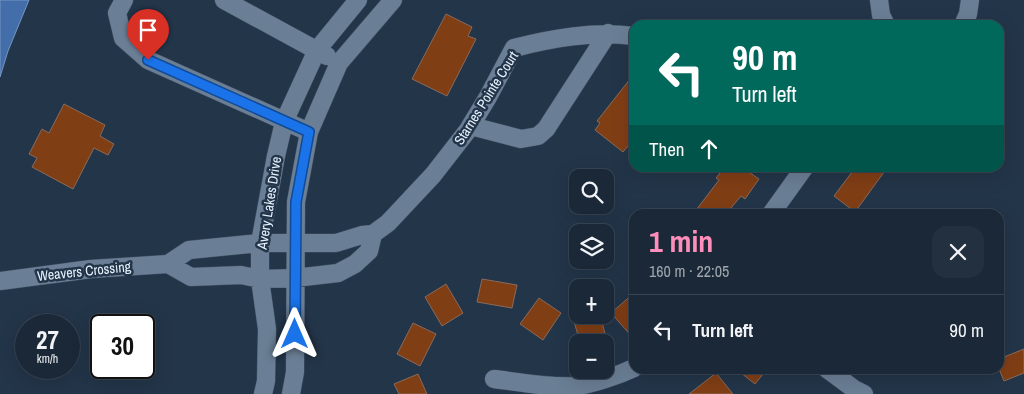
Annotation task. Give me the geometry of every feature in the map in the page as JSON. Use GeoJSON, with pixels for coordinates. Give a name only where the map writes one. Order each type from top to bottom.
{"type":"FeatureCollection","features":[{"type":"Feature","properties":{"kind":"street"},"geometry":{"type":"LineString","coordinates":[[124,0],[117,13],[123,38],[148,60],[309,132]]}},
{"type":"Feature","properties":{"kind":"street"},"geometry":{"type":"LineString","coordinates":[[224,0],[339,63]]}},
{"type":"Feature","properties":{"kind":"street","name":"Avery Lakes Drive"},"geometry":{"type":"LineString","coordinates":[[264,394],[267,329],[260,279],[260,243],[284,122],[317,50],[358,0]]}},
{"type":"Feature","properties":{"kind":"street","name":"Avery Lakes Drive"},"geometry":{"type":"LineString","coordinates":[[291,394],[295,372],[296,202],[309,132],[339,63],[393,0]]}},
{"type":"Feature","properties":{"kind":"street"},"geometry":{"type":"LineString","coordinates":[[965,20],[970,0]]}},
{"type":"Feature","properties":{"kind":"street"},"geometry":{"type":"LineString","coordinates":[[471,126],[521,139],[538,136],[546,128],[608,33]]}},
{"type":"Feature","properties":{"kind":"street","name":"Starnes Pointe Court"},"geometry":{"type":"LineString","coordinates":[[260,243],[336,242],[373,234],[388,223],[433,174],[471,126],[514,48],[546,40],[608,33],[629,35]]}},
{"type":"Feature","properties":{"kind":"street"},"geometry":{"type":"LineString","coordinates":[[775,209],[801,172]]}},
{"type":"Feature","properties":{"kind":"street","name":"Starnes Pointe Court"},"geometry":{"type":"LineString","coordinates":[[295,278],[338,274],[355,264],[369,251],[373,234]]}},
{"type":"Feature","properties":{"kind":"street","name":"Weavers Crossing"},"geometry":{"type":"LineString","coordinates":[[0,281],[91,269],[168,264],[189,250],[260,243]]}},
{"type":"Feature","properties":{"kind":"street"},"geometry":{"type":"LineString","coordinates":[[168,264],[191,277],[240,275],[260,279],[295,278]]}},
{"type":"Feature","properties":{"kind":"street"},"geometry":{"type":"LineString","coordinates":[[494,379],[534,384],[576,386],[629,370]]}},
{"type":"Feature","properties":{"kind":"street"},"geometry":{"type":"LineString","coordinates":[[834,374],[864,394]]}},
{"type":"Feature","properties":{"kind":"water"},"geometry":{"type":"Polygon","coordinates":[[[0,0],[29,0],[8,51],[0,77],[0,0]]]}},
{"type":"Feature","properties":{"kind":"building"},"geometry":{"type":"Polygon","coordinates":[[[446,14],[472,27],[468,36],[476,39],[447,96],[412,79],[446,14]]]}},
{"type":"Feature","properties":{"kind":"building"},"geometry":{"type":"Polygon","coordinates":[[[629,80],[629,145],[623,152],[595,130],[600,123],[597,121],[629,80]]]}},
{"type":"Feature","properties":{"kind":"building"},"geometry":{"type":"Polygon","coordinates":[[[64,104],[105,125],[100,136],[114,144],[108,155],[94,148],[73,189],[32,167],[37,158],[29,154],[42,129],[49,133],[64,104]]]}},
{"type":"Feature","properties":{"kind":"building"},"geometry":{"type":"Polygon","coordinates":[[[721,172],[749,172],[759,179],[745,199],[741,196],[730,209],[697,209],[719,180],[716,178],[721,172]]]}},
{"type":"Feature","properties":{"kind":"building"},"geometry":{"type":"Polygon","coordinates":[[[852,172],[884,172],[857,209],[851,209],[834,196],[852,172]]]}},
{"type":"Feature","properties":{"kind":"building"},"geometry":{"type":"Polygon","coordinates":[[[482,279],[517,285],[512,308],[477,302],[482,279]]]}},
{"type":"Feature","properties":{"kind":"building"},"geometry":{"type":"Polygon","coordinates":[[[446,284],[463,313],[442,326],[425,297],[446,284]]]}},
{"type":"Feature","properties":{"kind":"building"},"geometry":{"type":"Polygon","coordinates":[[[629,297],[629,333],[614,316],[614,310],[629,297]]]}},
{"type":"Feature","properties":{"kind":"building"},"geometry":{"type":"Polygon","coordinates":[[[539,298],[561,313],[543,340],[520,324],[539,298]]]}},
{"type":"Feature","properties":{"kind":"building"},"geometry":{"type":"Polygon","coordinates":[[[413,323],[436,334],[420,366],[397,354],[413,323]]]}},
{"type":"Feature","properties":{"kind":"building"},"geometry":{"type":"Polygon","coordinates":[[[575,324],[602,324],[605,334],[578,334],[575,324]]]}},
{"type":"Feature","properties":{"kind":"building"},"geometry":{"type":"Polygon","coordinates":[[[1024,349],[1024,373],[1004,381],[1001,374],[1004,374],[1004,357],[1024,349]]]}},
{"type":"Feature","properties":{"kind":"building"},"geometry":{"type":"Polygon","coordinates":[[[418,374],[427,394],[399,394],[394,384],[418,374]]]}},
{"type":"Feature","properties":{"kind":"building"},"geometry":{"type":"Polygon","coordinates":[[[717,374],[733,394],[689,394],[717,374]]]}},
{"type":"Feature","properties":{"kind":"building"},"geometry":{"type":"Polygon","coordinates":[[[742,374],[763,374],[755,384],[742,374]]]}},
{"type":"Feature","properties":{"kind":"route"},"geometry":{"type":"LineString","coordinates":[[148,60],[309,132],[296,202],[295,334]]}}]}
